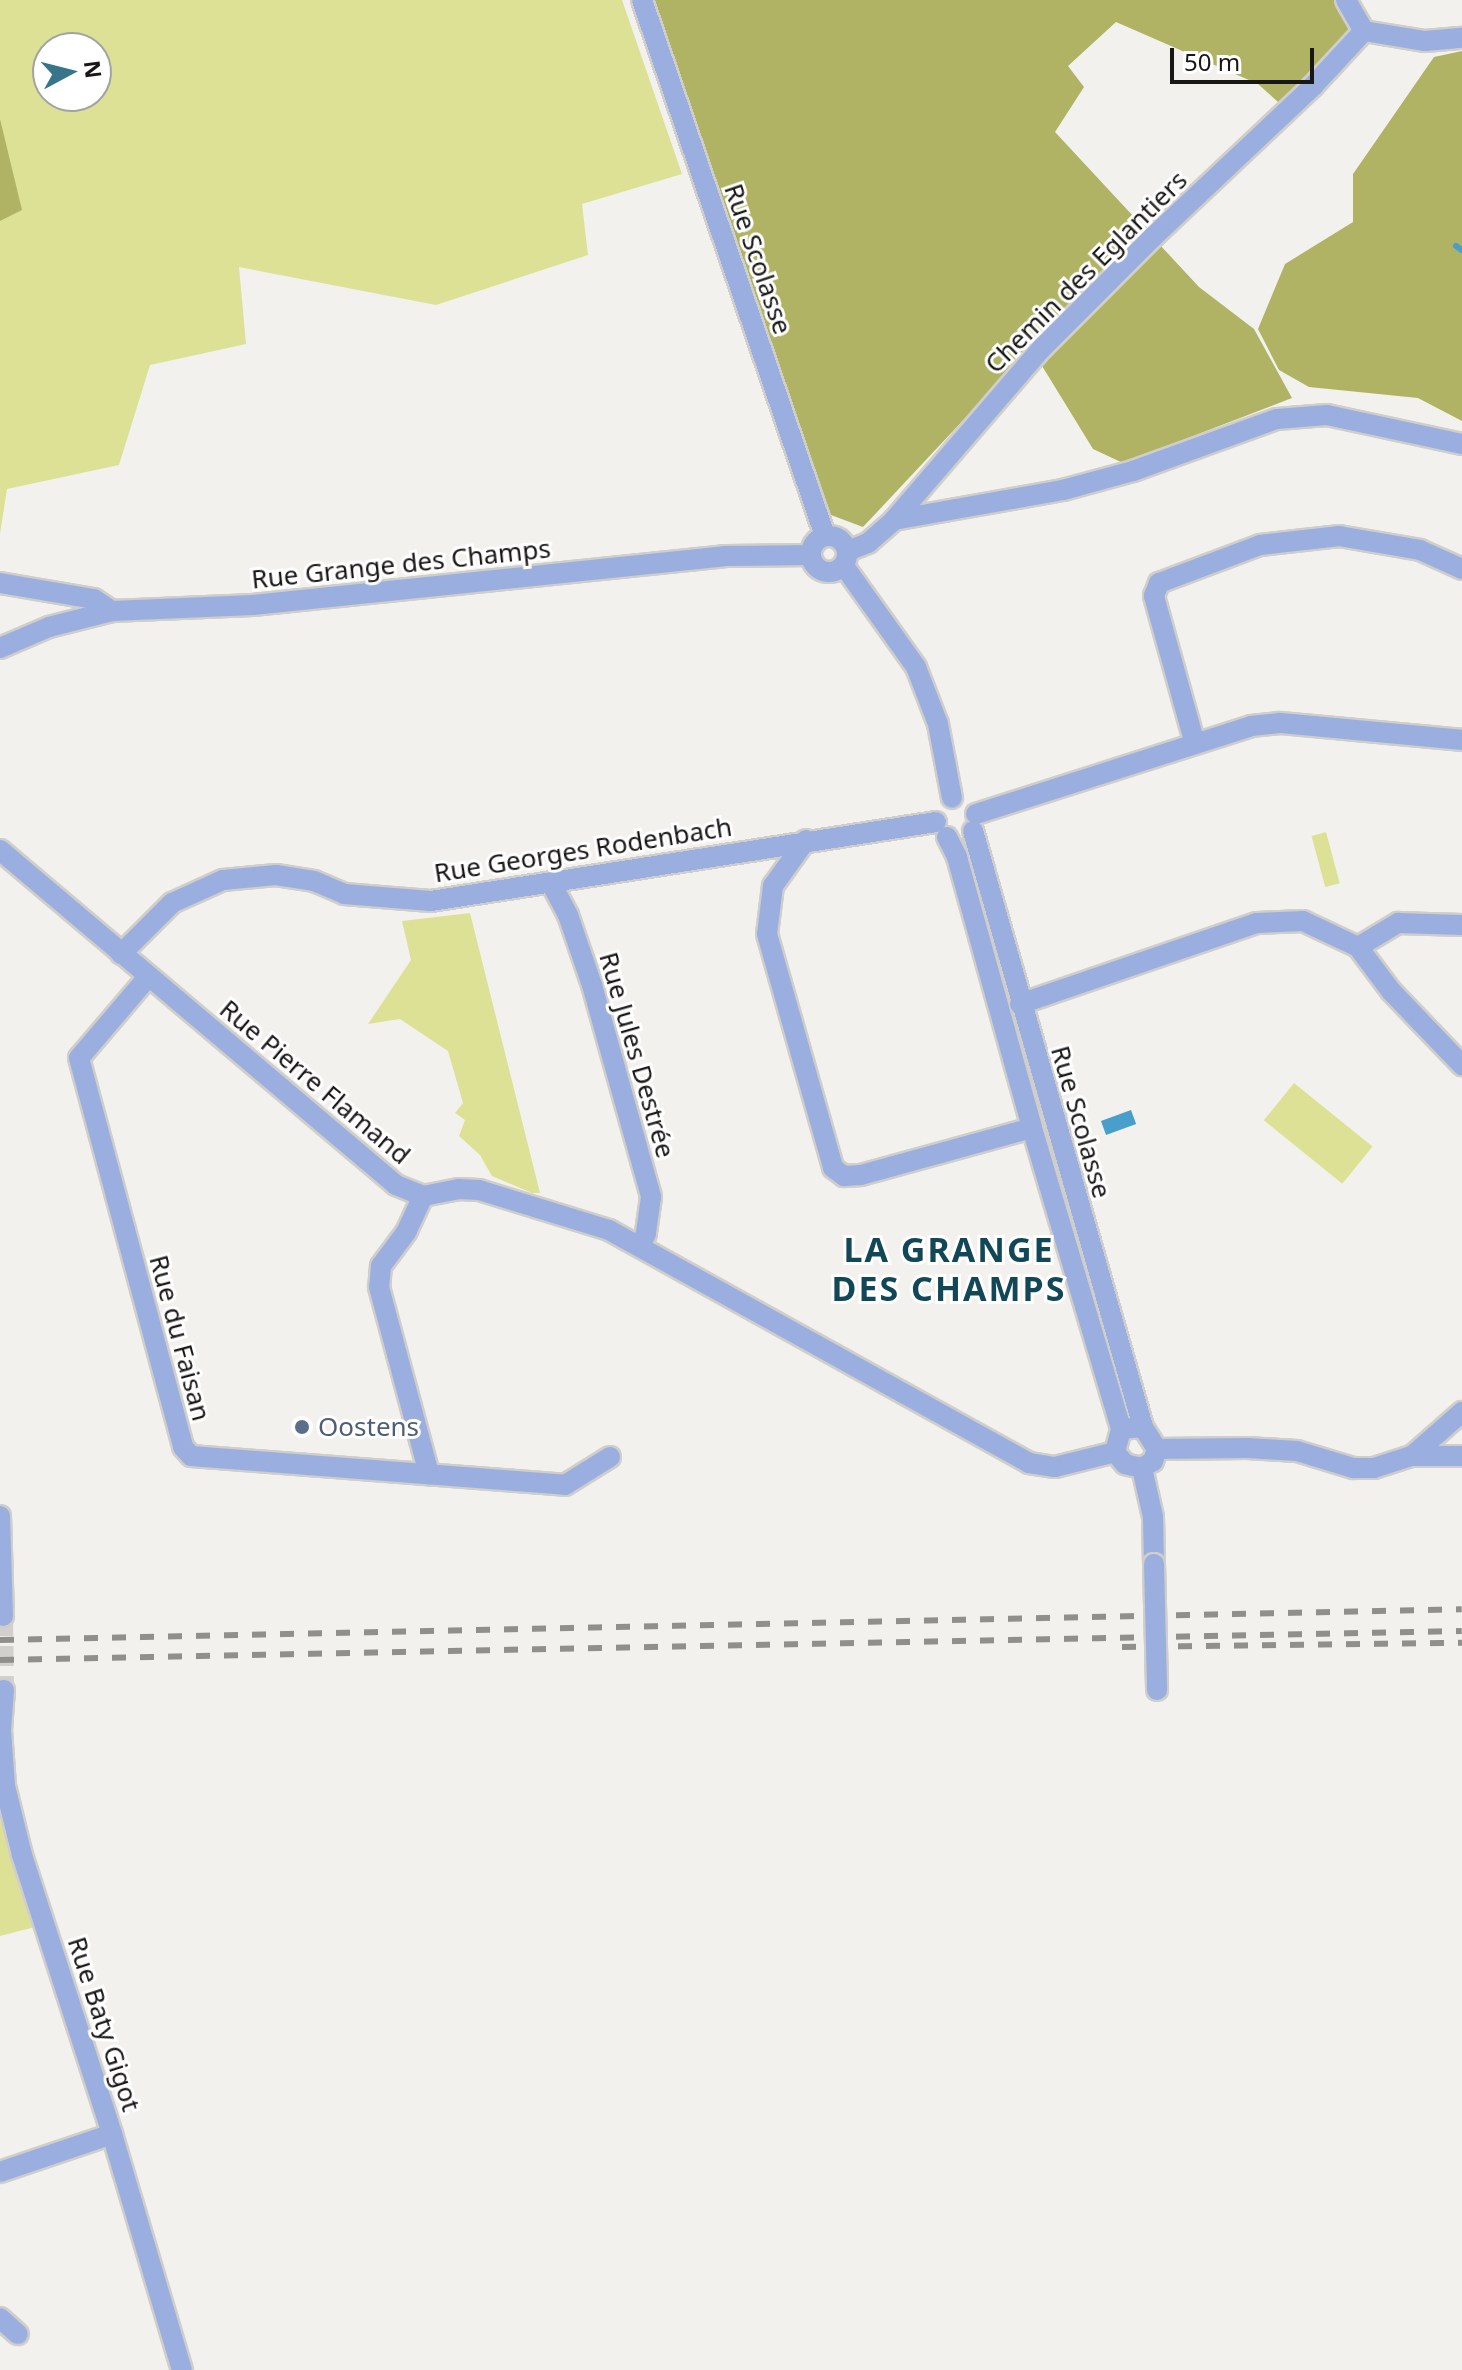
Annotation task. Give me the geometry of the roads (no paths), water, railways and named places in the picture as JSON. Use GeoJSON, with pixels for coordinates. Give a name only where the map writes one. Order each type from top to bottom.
{"type":"FeatureCollection","features":[{"type":"Feature","properties":{"kind":"street","name":"Rue Scolasse"},"geometry":{"type":"LineString","coordinates":[[642,0],[825,536]]}},
{"type":"Feature","properties":{"kind":"street"},"geometry":{"type":"LineString","coordinates":[[1346,0],[1364,31],[1425,41],[1462,38]]}},
{"type":"Feature","properties":{"kind":"street","name":"Chemin des Eglantiers"},"geometry":{"type":"LineString","coordinates":[[846,558],[894,520],[1043,347],[1153,237],[1284,115],[1364,31]]}},
{"type":"Feature","properties":{"kind":"street"},"geometry":{"type":"LineString","coordinates":[[894,520],[1063,490],[1133,471],[1277,419],[1327,415],[1462,444]]}},
{"type":"Feature","properties":{"kind":"street"},"geometry":{"type":"LineString","coordinates":[[846,558],[836,571],[819,570],[811,555],[812,546],[825,536],[839,538],[846,558],[916,667],[938,724],[952,798]]}},
{"type":"Feature","properties":{"kind":"street"},"geometry":{"type":"LineString","coordinates":[[1195,744],[1154,596],[1159,583],[1260,545],[1339,536],[1420,550],[1462,569]]}},
{"type":"Feature","properties":{"kind":"street","name":"Rue Grange des Champs"},"geometry":{"type":"LineString","coordinates":[[0,583],[94,599],[112,611],[253,605],[724,556],[811,555]]}},
{"type":"Feature","properties":{"kind":"street"},"geometry":{"type":"LineString","coordinates":[[0,648],[49,627],[112,611]]}},
{"type":"Feature","properties":{"kind":"street"},"geometry":{"type":"LineString","coordinates":[[975,822],[965,800],[952,798],[937,810],[942,830],[956,839],[975,822],[1251,726],[1280,723],[1462,740]]}},
{"type":"Feature","properties":{"kind":"street","name":"Rue Scolasse"},"geometry":{"type":"LineString","coordinates":[[975,822],[1020,1004],[1143,1427]]}},
{"type":"Feature","properties":{"kind":"street","name":"Rue Scolasse"},"geometry":{"type":"LineString","coordinates":[[942,830],[957,857],[1032,1128],[1121,1429]]}},
{"type":"Feature","properties":{"kind":"street","name":"Rue Georges Rodenbach"},"geometry":{"type":"LineString","coordinates":[[121,954],[172,903],[223,880],[276,875],[314,881],[344,894],[431,901],[806,840],[942,830]]}},
{"type":"Feature","properties":{"kind":"street"},"geometry":{"type":"LineString","coordinates":[[806,840],[773,886],[767,934],[833,1168],[844,1176],[861,1175],[1032,1128]]}},
{"type":"Feature","properties":{"kind":"street","name":"Rue Pierre Flamand"},"geometry":{"type":"LineString","coordinates":[[0,850],[396,1185],[423,1196],[458,1189],[479,1190],[609,1230],[1029,1463],[1055,1467],[1115,1452]]}},
{"type":"Feature","properties":{"kind":"street","name":"Rue Jules Destrée"},"geometry":{"type":"LineString","coordinates":[[551,883],[568,915],[592,985],[651,1197],[646,1234],[640,1245]]}},
{"type":"Feature","properties":{"kind":"street"},"geometry":{"type":"LineString","coordinates":[[1020,1004],[1257,923],[1303,921],[1358,947],[1391,991],[1462,1065]]}},
{"type":"Feature","properties":{"kind":"street"},"geometry":{"type":"LineString","coordinates":[[1358,947],[1398,923],[1462,925]]}},
{"type":"Feature","properties":{"kind":"street","name":"Rue du Faisan"},"geometry":{"type":"LineString","coordinates":[[148,977],[79,1058],[183,1447],[191,1456],[203,1460],[565,1485],[610,1457]]}},
{"type":"Feature","properties":{"kind":"street"},"geometry":{"type":"LineString","coordinates":[[423,1196],[407,1231],[381,1266],[379,1287],[429,1474]]}},
{"type":"Feature","properties":{"kind":"street"},"geometry":{"type":"LineString","coordinates":[[1412,1456],[1462,1412]]}},
{"type":"Feature","properties":{"kind":"street"},"geometry":{"type":"LineString","coordinates":[[1143,1427],[1157,1449],[1153,1461],[1142,1468],[1125,1464],[1115,1452],[1121,1429],[1143,1427]]}},
{"type":"Feature","properties":{"kind":"street"},"geometry":{"type":"LineString","coordinates":[[1157,1449],[1297,1451],[1353,1468],[1374,1468],[1412,1456],[1462,1456]]}},
{"type":"Feature","properties":{"kind":"street"},"geometry":{"type":"LineString","coordinates":[[1142,1468],[1153,1517],[1157,1690]]}},
{"type":"Feature","properties":{"kind":"street"},"geometry":{"type":"LineString","coordinates":[[0,1516],[3,1616]]}},
{"type":"Feature","properties":{"kind":"street","name":"Rue Baty Gigot"},"geometry":{"type":"LineString","coordinates":[[4,1690],[1,1730],[5,1786],[22,1855],[112,2134],[182,2370]]}},
{"type":"Feature","properties":{"kind":"street"},"geometry":{"type":"LineString","coordinates":[[0,2172],[112,2134]]}},
{"type":"Feature","properties":{"kind":"street"},"geometry":{"type":"LineString","coordinates":[[0,2318],[18,2334]]}},
{"type":"Feature","properties":{"kind":"water"},"geometry":{"type":"Polygon","coordinates":[[[1131,1110],[1136,1124],[1106,1135],[1101,1121],[1131,1110]]]}},
{"type":"Feature","properties":{"kind":"waterway"},"geometry":{"type":"LineString","coordinates":[[1456,246],[1462,250]]}},
{"type":"Feature","properties":{"kind":"tunnel"},"geometry":{"type":"LineString","coordinates":[[3,1616],[4,1690]]}},
{"type":"Feature","properties":{"kind":"railway"},"geometry":{"type":"LineString","coordinates":[[0,1640],[1462,1609]]}},
{"type":"Feature","properties":{"kind":"railway"},"geometry":{"type":"LineString","coordinates":[[0,1660],[1462,1631]]}},
{"type":"Feature","properties":{"kind":"railway"},"geometry":{"type":"LineString","coordinates":[[1122,1647],[1462,1643]]}},
{"type":"Feature","properties":{"kind":"place","name":"Oostens"},"geometry":{"type":"Point","coordinates":[302,1427]}},
{"type":"Feature","properties":{"kind":"district","name":"LA GRANGE DES CHAMPS"},"geometry":{"type":"Point","coordinates":[949,1268]}}]}
